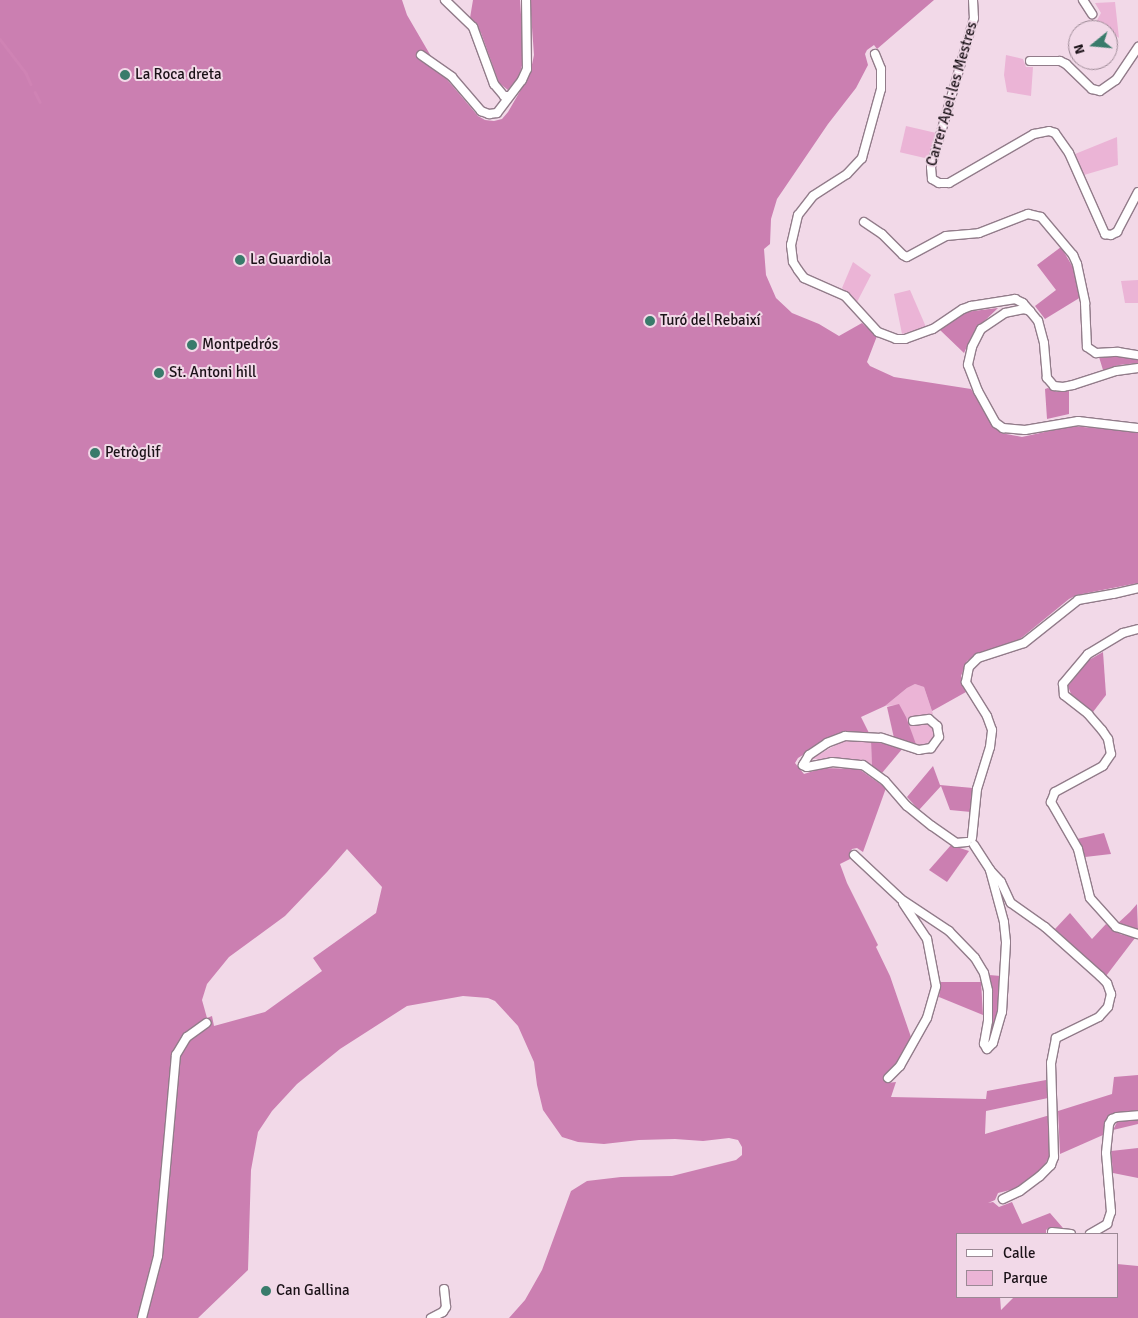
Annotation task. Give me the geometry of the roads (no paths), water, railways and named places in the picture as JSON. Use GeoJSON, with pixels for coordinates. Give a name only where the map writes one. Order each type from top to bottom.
{"type":"FeatureCollection","features":[{"type":"Feature","properties":{"kind":"street"},"geometry":{"type":"LineString","coordinates":[[445,0],[473,27],[494,84],[499,92],[509,96]]}},
{"type":"Feature","properties":{"kind":"street"},"geometry":{"type":"LineString","coordinates":[[421,55],[452,77],[484,113],[497,113],[522,80],[527,69],[526,0]]}},
{"type":"Feature","properties":{"kind":"street","name":"Carrer Apel·les Mestres"},"geometry":{"type":"LineString","coordinates":[[973,0],[974,18],[931,166],[932,179],[939,183],[950,183],[1034,134],[1048,131],[1055,133],[1069,153],[1105,234],[1111,235],[1117,232],[1138,192]]}},
{"type":"Feature","properties":{"kind":"street"},"geometry":{"type":"LineString","coordinates":[[1083,0],[1092,14]]}},
{"type":"Feature","properties":{"kind":"street"},"geometry":{"type":"LineString","coordinates":[[1030,61],[1060,61],[1066,64],[1092,89],[1100,91],[1116,80],[1138,47]]}},
{"type":"Feature","properties":{"kind":"street"},"geometry":{"type":"LineString","coordinates":[[875,54],[882,69],[881,89],[862,158],[847,174],[814,196],[798,215],[791,245],[793,262],[804,278],[840,292],[878,332],[896,339],[905,339],[933,330],[963,309],[971,306],[1015,299],[1023,303],[1040,326],[1047,378],[1054,386],[1063,388],[1073,386],[1116,371],[1138,368]]}},
{"type":"Feature","properties":{"kind":"street"},"geometry":{"type":"LineString","coordinates":[[864,222],[870,228],[882,234],[903,255],[907,256],[946,236],[979,233],[1028,214],[1041,217],[1073,256],[1077,264],[1085,303],[1087,347],[1096,354],[1118,352],[1138,355]]}},
{"type":"Feature","properties":{"kind":"street"},"geometry":{"type":"LineString","coordinates":[[1030,311],[1024,308],[1012,310],[993,320],[978,334],[970,354],[968,365],[971,378],[996,423],[1003,428],[1018,431],[1078,420],[1138,428]]}},
{"type":"Feature","properties":{"kind":"street"},"geometry":{"type":"LineString","coordinates":[[1003,1199],[1027,1186],[1047,1171],[1054,1156],[1051,1063],[1056,1038],[1099,1017],[1108,1007],[1111,994],[1107,983],[1100,976],[1045,927],[1011,903],[998,878],[990,870],[971,842],[977,789],[990,747],[992,730],[966,682],[969,667],[978,658],[1024,643],[1078,600],[1138,588]]}},
{"type":"Feature","properties":{"kind":"street"},"geometry":{"type":"LineString","coordinates":[[1138,630],[1123,633],[1088,654],[1063,684],[1064,695],[1088,714],[1102,730],[1108,740],[1111,754],[1103,766],[1055,792],[1051,802],[1078,850],[1090,898],[1116,927],[1138,934]]}},
{"type":"Feature","properties":{"kind":"street"},"geometry":{"type":"LineString","coordinates":[[913,721],[929,719],[937,726],[939,737],[932,748],[919,750],[882,738],[845,736],[809,755],[802,765],[807,767],[832,762],[864,765],[885,781],[907,806],[932,826],[956,843],[971,842]]}},
{"type":"Feature","properties":{"kind":"street"},"geometry":{"type":"LineString","coordinates":[[854,855],[901,899],[950,930],[967,947],[982,968],[989,999],[984,1044],[988,1049],[994,1043],[1002,1012],[1006,942],[1004,922],[990,870]]}},
{"type":"Feature","properties":{"kind":"street"},"geometry":{"type":"LineString","coordinates":[[888,1078],[900,1066],[927,1018],[936,986],[928,939],[901,899]]}},
{"type":"Feature","properties":{"kind":"street"},"geometry":{"type":"LineString","coordinates":[[142,1318],[158,1256],[176,1055],[187,1036],[206,1024]]}},
{"type":"Feature","properties":{"kind":"street"},"geometry":{"type":"LineString","coordinates":[[1092,1233],[1103,1228],[1111,1212],[1106,1153],[1109,1124],[1112,1119],[1118,1117],[1138,1115]]}},
{"type":"Feature","properties":{"kind":"street"},"geometry":{"type":"LineString","coordinates":[[1052,1232],[1062,1233]]}},
{"type":"Feature","properties":{"kind":"street"},"geometry":{"type":"LineString","coordinates":[[431,1318],[443,1312],[446,1307],[444,1289]]}},
{"type":"Feature","properties":{"kind":"waterway"},"geometry":{"type":"LineString","coordinates":[[0,39],[26,73],[31,84]]}},
{"type":"Feature","properties":{"kind":"waterway"},"geometry":{"type":"LineString","coordinates":[[35,92],[40,102]]}},
{"type":"Feature","properties":{"kind":"place","name":"La Roca dreta"},"geometry":{"type":"Point","coordinates":[125,75]}},
{"type":"Feature","properties":{"kind":"place","name":"La Guardiola"},"geometry":{"type":"Point","coordinates":[240,260]}},
{"type":"Feature","properties":{"kind":"place","name":"Turó del Rebaixí"},"geometry":{"type":"Point","coordinates":[650,321]}},
{"type":"Feature","properties":{"kind":"place","name":"Montpedrós"},"geometry":{"type":"Point","coordinates":[192,345]}},
{"type":"Feature","properties":{"kind":"place","name":"St. Antoni hill"},"geometry":{"type":"Point","coordinates":[159,373]}},
{"type":"Feature","properties":{"kind":"place","name":"Petròglif"},"geometry":{"type":"Point","coordinates":[95,453]}},
{"type":"Feature","properties":{"kind":"place","name":"Can Gallina"},"geometry":{"type":"Point","coordinates":[266,1291]}}]}
